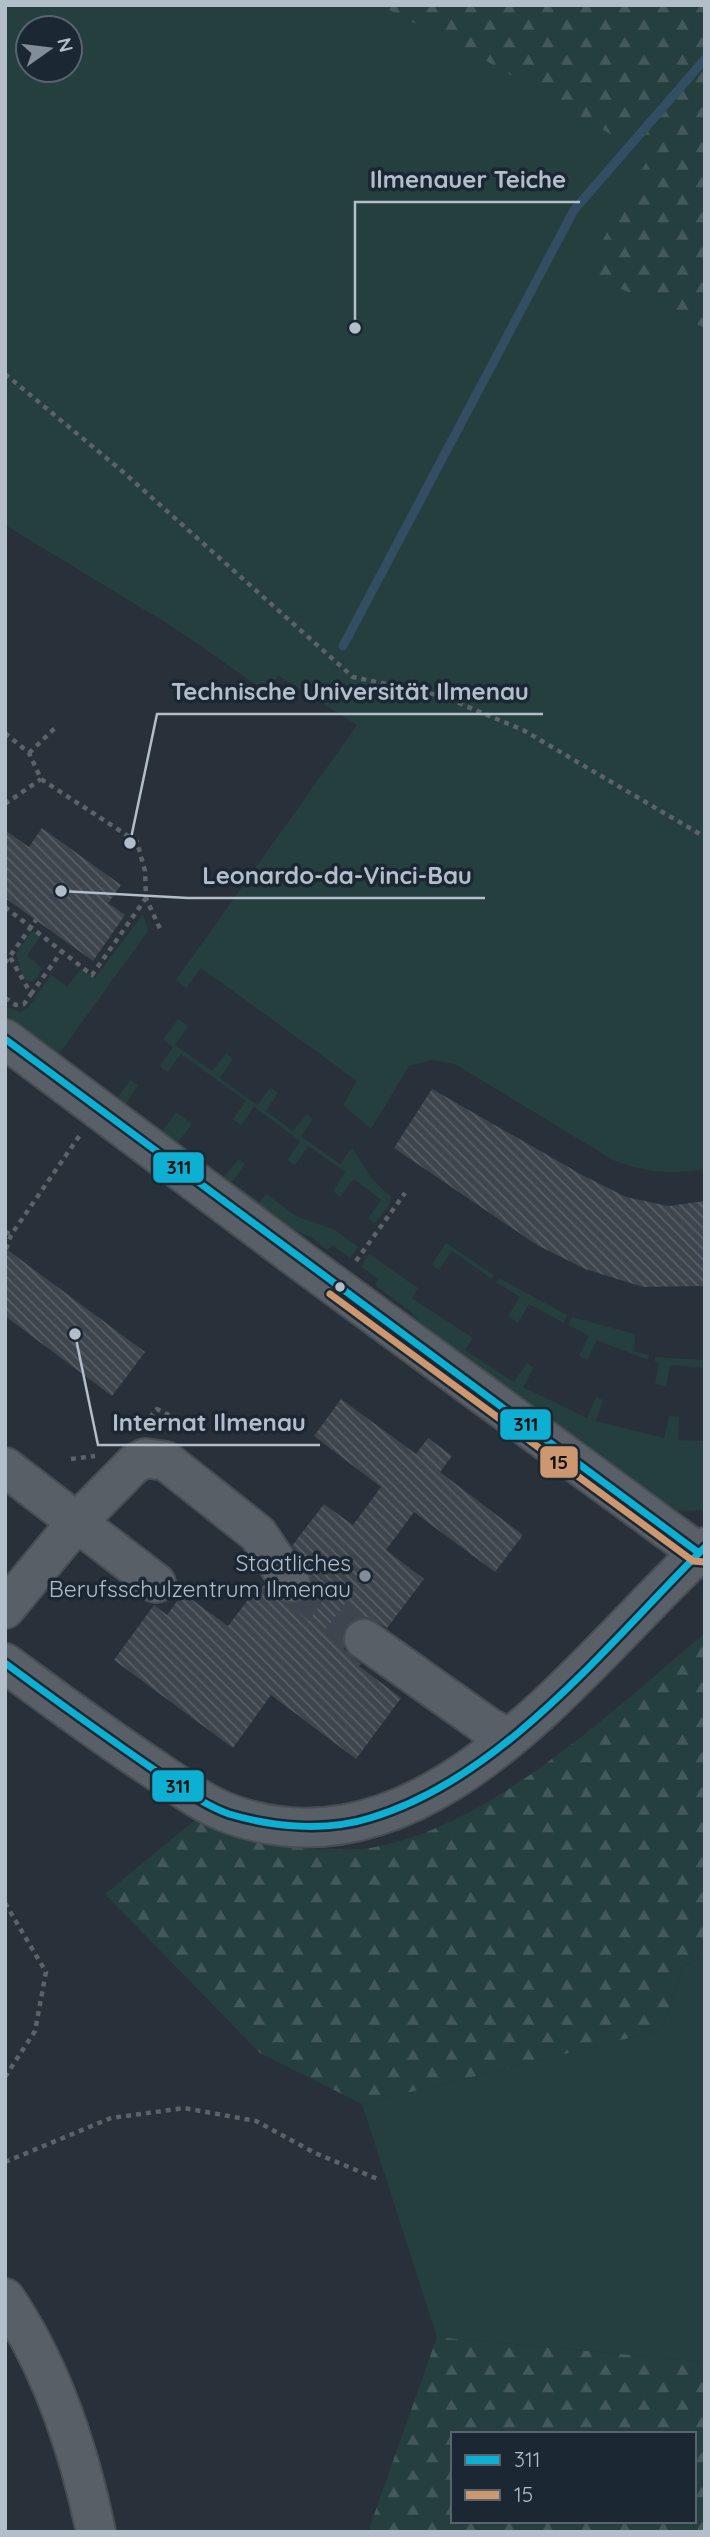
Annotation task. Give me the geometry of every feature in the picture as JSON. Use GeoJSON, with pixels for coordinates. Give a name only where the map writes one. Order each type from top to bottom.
{"type":"FeatureCollection","features":[{"type":"Feature","properties":{"kind":"street"},"geometry":{"type":"LineString","coordinates":[[5,1039],[301,1261],[702,1550],[509,1738],[441,1789],[382,1817],[331,1829],[275,1827],[228,1813],[174,1782],[99,1733],[5,1663]]}},
{"type":"Feature","properties":{"kind":"street"},"geometry":{"type":"LineString","coordinates":[[5,1609],[76,1523],[134,1464],[145,1458],[166,1461],[258,1534],[290,1581]]}},
{"type":"Feature","properties":{"kind":"street"},"geometry":{"type":"LineString","coordinates":[[5,1467],[156,1583]]}},
{"type":"Feature","properties":{"kind":"street"},"geometry":{"type":"LineString","coordinates":[[364,1639],[488,1727],[509,1738]]}},
{"type":"Feature","properties":{"kind":"street"},"geometry":{"type":"LineString","coordinates":[[5,2298],[27,2329],[54,2388],[75,2448],[96,2532]]}},
{"type":"Feature","properties":{"kind":"path"},"geometry":{"type":"LineString","coordinates":[[5,374],[122,471],[353,677],[442,696],[523,730],[705,837]]}},
{"type":"Feature","properties":{"kind":"path"},"geometry":{"type":"LineString","coordinates":[[29,753],[55,728]]}},
{"type":"Feature","properties":{"kind":"path"},"geometry":{"type":"LineString","coordinates":[[5,733],[29,753],[41,779],[137,842],[145,871],[146,898],[161,930]]}},
{"type":"Feature","properties":{"kind":"path"},"geometry":{"type":"LineString","coordinates":[[5,804],[41,779]]}},
{"type":"Feature","properties":{"kind":"path"},"geometry":{"type":"LineString","coordinates":[[5,906],[92,975],[146,898]]}},
{"type":"Feature","properties":{"kind":"path"},"geometry":{"type":"LineString","coordinates":[[5,963],[36,920]]}},
{"type":"Feature","properties":{"kind":"path"},"geometry":{"type":"LineString","coordinates":[[5,999],[16,1005],[24,1004],[62,951]]}},
{"type":"Feature","properties":{"kind":"path"},"geometry":{"type":"LineString","coordinates":[[10,957],[31,994]]}},
{"type":"Feature","properties":{"kind":"path"},"geometry":{"type":"LineString","coordinates":[[6,1249],[11,1235],[99,1107]]}},
{"type":"Feature","properties":{"kind":"path"},"geometry":{"type":"LineString","coordinates":[[356,1261],[405,1193]]}},
{"type":"Feature","properties":{"kind":"path"},"geometry":{"type":"LineString","coordinates":[[5,1231],[11,1235]]}},
{"type":"Feature","properties":{"kind":"path"},"geometry":{"type":"LineString","coordinates":[[5,1903],[46,1972],[34,2031],[5,2077]]}},
{"type":"Feature","properties":{"kind":"path"},"geometry":{"type":"LineString","coordinates":[[5,2162],[111,2118],[184,2108],[256,2120],[315,2153],[380,2180]]}},
{"type":"Feature","properties":{"kind":"green space"},"geometry":{"type":"Polygon","coordinates":[[[5,5],[705,5],[705,1169],[658,1172],[613,1160],[455,1064],[432,1060],[409,1066],[371,1129],[343,1105],[357,1081],[201,968],[186,988],[176,980],[357,725],[279,676],[265,691],[176,629],[5,525],[5,5]]]}},
{"type":"Feature","properties":{"kind":"green space"},"geometry":{"type":"Polygon","coordinates":[[[380,5],[705,5],[705,328],[585,272],[649,157],[490,63],[380,5]]]}},
{"type":"Feature","properties":{"kind":"green space"},"geometry":{"type":"Polygon","coordinates":[[[143,914],[148,931],[61,1051],[54,1056],[5,1029],[5,1006],[20,1012],[27,1009],[51,975],[67,987],[81,969],[95,978],[143,914]]]}},
{"type":"Feature","properties":{"kind":"green space"},"geometry":{"type":"Polygon","coordinates":[[[32,931],[40,937],[27,956],[42,968],[35,980],[30,982],[23,978],[16,954],[32,931]]]}},
{"type":"Feature","properties":{"kind":"green space"},"geometry":{"type":"Polygon","coordinates":[[[178,1019],[188,1026],[175,1045],[212,1071],[226,1053],[233,1059],[220,1078],[257,1105],[271,1087],[278,1093],[266,1111],[293,1131],[307,1114],[313,1119],[301,1136],[340,1164],[352,1147],[371,1178],[391,1197],[390,1203],[375,1223],[368,1218],[381,1200],[354,1179],[340,1197],[333,1191],[345,1172],[308,1146],[295,1165],[287,1160],[300,1141],[254,1107],[241,1125],[233,1119],[246,1101],[181,1054],[168,1072],[160,1066],[173,1047],[163,1040],[178,1019]]]}},
{"type":"Feature","properties":{"kind":"green space"},"geometry":{"type":"Polygon","coordinates":[[[130,1080],[138,1085],[126,1104],[163,1130],[176,1112],[192,1124],[178,1142],[224,1177],[238,1159],[245,1164],[232,1182],[260,1202],[266,1194],[298,1217],[334,1229],[358,1247],[350,1258],[332,1245],[327,1250],[311,1237],[260,1216],[114,1102],[130,1080]]]}},
{"type":"Feature","properties":{"kind":"green space"},"geometry":{"type":"Polygon","coordinates":[[[446,1243],[494,1275],[492,1279],[452,1251],[439,1270],[432,1265],[446,1243]]]}},
{"type":"Feature","properties":{"kind":"green space"},"geometry":{"type":"Polygon","coordinates":[[[369,1254],[418,1288],[412,1298],[473,1338],[465,1350],[514,1382],[527,1363],[534,1368],[523,1387],[587,1418],[596,1397],[603,1400],[596,1421],[664,1438],[669,1416],[679,1417],[678,1440],[705,1441],[705,1510],[677,1511],[663,1506],[465,1366],[407,1309],[375,1285],[378,1279],[361,1266],[369,1254]]]}},
{"type":"Feature","properties":{"kind":"green space"},"geometry":{"type":"Polygon","coordinates":[[[499,1278],[567,1315],[564,1323],[529,1304],[518,1323],[508,1316],[520,1297],[496,1282],[499,1278]]]}},
{"type":"Feature","properties":{"kind":"green space"},"geometry":{"type":"Polygon","coordinates":[[[572,1317],[635,1334],[634,1351],[649,1355],[648,1360],[597,1340],[587,1360],[579,1356],[589,1336],[568,1325],[572,1317]]]}},
{"type":"Feature","properties":{"kind":"green space"},"geometry":{"type":"Polygon","coordinates":[[[655,1357],[705,1360],[705,1368],[670,1365],[666,1387],[655,1384],[659,1363],[655,1361],[655,1357]]]}},
{"type":"Feature","properties":{"kind":"green space"},"geometry":{"type":"Polygon","coordinates":[[[705,1633],[705,1956],[683,1966],[662,2030],[362,2104],[260,2053],[105,1894],[200,1816],[268,1842],[299,1848],[366,1848],[420,1835],[464,1815],[508,1790],[592,1728],[705,1633]]]}},
{"type":"Feature","properties":{"kind":"green space"},"geometry":{"type":"Polygon","coordinates":[[[705,1956],[705,2362],[437,2337],[362,2104],[662,2030],[683,1966],[705,1956]]]}},
{"type":"Feature","properties":{"kind":"green space"},"geometry":{"type":"Polygon","coordinates":[[[437,2337],[705,2362],[705,2532],[368,2532],[437,2337]]]}},
{"type":"Feature","properties":{"kind":"building"},"geometry":{"type":"Polygon","coordinates":[[[42,828],[121,885],[108,903],[125,915],[93,961],[5,898],[5,830],[29,847],[42,828]]]}},
{"type":"Feature","properties":{"kind":"building"},"geometry":{"type":"Polygon","coordinates":[[[432,1089],[626,1197],[668,1206],[705,1201],[705,1286],[643,1287],[585,1269],[537,1245],[394,1148],[432,1089]]]}},
{"type":"Feature","properties":{"kind":"building"},"geometry":{"type":"Polygon","coordinates":[[[5,1248],[145,1352],[112,1396],[5,1316],[5,1248]]]}},
{"type":"Feature","properties":{"kind":"building","name":"Staatliches Berufsschulzentrum Ilmenau"},"geometry":{"type":"Polygon","coordinates":[[[341,1399],[416,1454],[428,1438],[452,1456],[440,1472],[523,1535],[495,1572],[414,1512],[386,1550],[424,1579],[387,1628],[367,1617],[356,1619],[347,1626],[342,1636],[344,1649],[361,1664],[359,1666],[401,1698],[356,1759],[271,1695],[233,1748],[114,1660],[154,1605],[167,1615],[183,1593],[228,1626],[256,1589],[259,1591],[265,1584],[280,1601],[291,1604],[302,1600],[309,1592],[312,1581],[309,1570],[292,1546],[324,1504],[353,1525],[381,1487],[314,1436],[341,1399]]]}},
{"type":"Feature","properties":{"kind":"waterway"},"geometry":{"type":"LineString","coordinates":[[343,646],[574,210],[705,59]]}},
{"type":"Feature","properties":{"kind":"tunnel"},"geometry":{"type":"LineString","coordinates":[[290,1582],[364,1639]]}},
{"type":"Feature","properties":{"kind":"transit line","name":"311"},"geometry":{"type":"LineString","coordinates":[[5,1039],[699,1553]]}},
{"type":"Feature","properties":{"kind":"transit line","name":"15"},"geometry":{"type":"LineString","coordinates":[[330,1294],[693,1561],[705,1562]]}},
{"type":"Feature","properties":{"kind":"transit line","name":"311"},"geometry":{"type":"LineString","coordinates":[[5,1663],[80,1718],[210,1806],[229,1814],[281,1825],[336,1825],[370,1818],[419,1799],[465,1772],[510,1740],[592,1664],[705,1547]]}},
{"type":"Feature","properties":{"kind":"place","name":"Ilmenauer Teiche"},"geometry":{"type":"Point","coordinates":[355,328]}},
{"type":"Feature","properties":{"kind":"place","name":"Technische Universität Ilmenau"},"geometry":{"type":"Point","coordinates":[130,843]}},
{"type":"Feature","properties":{"kind":"place","name":"Leonardo-da-Vinci-Bau"},"geometry":{"type":"Point","coordinates":[61,891]}},
{"type":"Feature","properties":{"kind":"place","name":"Internat Ilmenau"},"geometry":{"type":"Point","coordinates":[75,1334]}},
{"type":"Feature","properties":{"kind":"place","name":"Staatliches Berufsschulzentrum Ilmenau"},"geometry":{"type":"Point","coordinates":[365,1576]}}]}
